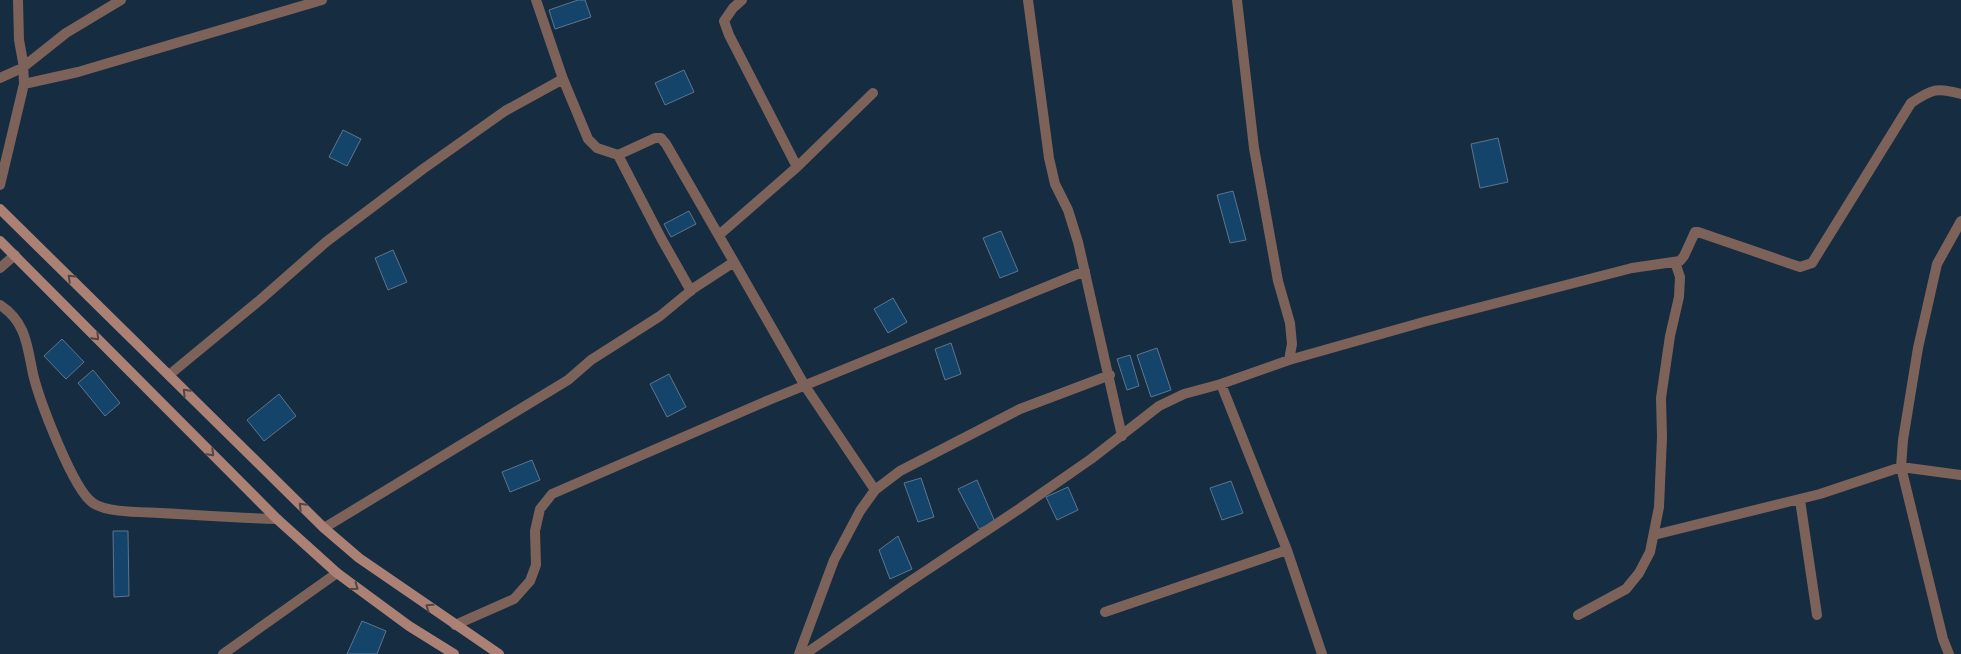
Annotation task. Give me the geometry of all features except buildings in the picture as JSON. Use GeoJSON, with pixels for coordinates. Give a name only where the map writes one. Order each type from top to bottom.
{"type":"FeatureCollection","features":[{"type":"Feature","properties":{"kind":"street"},"geometry":{"type":"LineString","coordinates":[[0,186],[24,84],[19,40],[18,0]]}},
{"type":"Feature","properties":{"kind":"street"},"geometry":{"type":"LineString","coordinates":[[0,78],[22,68],[66,34],[121,0]]}},
{"type":"Feature","properties":{"kind":"street"},"geometry":{"type":"LineString","coordinates":[[24,84],[78,72],[290,4],[322,0]]}},
{"type":"Feature","properties":{"kind":"street"},"geometry":{"type":"LineString","coordinates":[[536,0],[563,79],[588,139],[597,148],[618,155],[655,138],[661,138],[666,144],[805,386],[875,490]]}},
{"type":"Feature","properties":{"kind":"street"},"geometry":{"type":"LineString","coordinates":[[742,0],[733,8],[724,21],[728,35],[796,167]]}},
{"type":"Feature","properties":{"kind":"street"},"geometry":{"type":"LineString","coordinates":[[1028,0],[1049,158],[1056,184],[1068,210],[1086,270],[1122,436]]}},
{"type":"Feature","properties":{"kind":"street"},"geometry":{"type":"LineString","coordinates":[[1237,0],[1254,148],[1278,281],[1290,324],[1292,344],[1289,360]]}},
{"type":"Feature","properties":{"kind":"street"},"geometry":{"type":"LineString","coordinates":[[169,375],[260,300],[326,242],[423,169],[505,111],[563,79]]}},
{"type":"Feature","properties":{"kind":"street"},"geometry":{"type":"LineString","coordinates":[[805,654],[1022,507],[1122,436],[1159,406],[1184,394],[1221,384],[1289,360],[1572,283],[1632,268],[1675,262],[1684,256],[1693,234],[1698,232],[1800,267],[1812,263],[1911,103],[1928,92],[1944,89],[1961,94]]}},
{"type":"Feature","properties":{"kind":"street"},"geometry":{"type":"LineString","coordinates":[[719,235],[796,167],[873,93]]}},
{"type":"Feature","properties":{"kind":"street"},"geometry":{"type":"LineString","coordinates":[[618,155],[691,291]]}},
{"type":"Feature","properties":{"kind":"street"},"geometry":{"type":"LineString","coordinates":[[0,209],[324,528],[359,558],[499,654]]}},
{"type":"Feature","properties":{"kind":"street"},"geometry":{"type":"LineString","coordinates":[[1949,654],[1943,639],[1901,467],[1903,440],[1918,348],[1937,264],[1961,221]]}},
{"type":"Feature","properties":{"kind":"street"},"geometry":{"type":"LineString","coordinates":[[0,241],[277,519],[337,573],[409,626],[454,654]]}},
{"type":"Feature","properties":{"kind":"street"},"geometry":{"type":"LineString","coordinates":[[0,268],[15,255]]}},
{"type":"Feature","properties":{"kind":"street"},"geometry":{"type":"LineString","coordinates":[[324,528],[568,380],[591,360],[660,316],[691,291],[734,262]]}},
{"type":"Feature","properties":{"kind":"street"},"geometry":{"type":"LineString","coordinates":[[1578,615],[1626,589],[1639,573],[1650,552],[1659,507],[1662,437],[1661,398],[1670,336],[1680,296],[1680,277],[1675,262]]}},
{"type":"Feature","properties":{"kind":"street"},"geometry":{"type":"LineString","coordinates":[[455,625],[514,598],[530,580],[536,564],[535,531],[540,509],[552,494],[805,386],[1086,270]]}},
{"type":"Feature","properties":{"kind":"street"},"geometry":{"type":"LineString","coordinates":[[0,305],[11,312],[22,328],[35,380],[64,459],[85,497],[94,504],[102,508],[138,512],[277,519]]}},
{"type":"Feature","properties":{"kind":"street"},"geometry":{"type":"LineString","coordinates":[[799,654],[834,560],[860,512],[875,490],[900,470],[1020,409],[1110,375]]}},
{"type":"Feature","properties":{"kind":"street"},"geometry":{"type":"LineString","coordinates":[[1221,384],[1287,550],[1322,654]]}},
{"type":"Feature","properties":{"kind":"street"},"geometry":{"type":"LineString","coordinates":[[1654,535],[1800,500],[1901,467],[1961,475]]}},
{"type":"Feature","properties":{"kind":"street"},"geometry":{"type":"LineString","coordinates":[[1800,500],[1817,615]]}},
{"type":"Feature","properties":{"kind":"street"},"geometry":{"type":"LineString","coordinates":[[1105,612],[1287,550]]}},
{"type":"Feature","properties":{"kind":"street"},"geometry":{"type":"LineString","coordinates":[[223,654],[337,573]]}}]}
